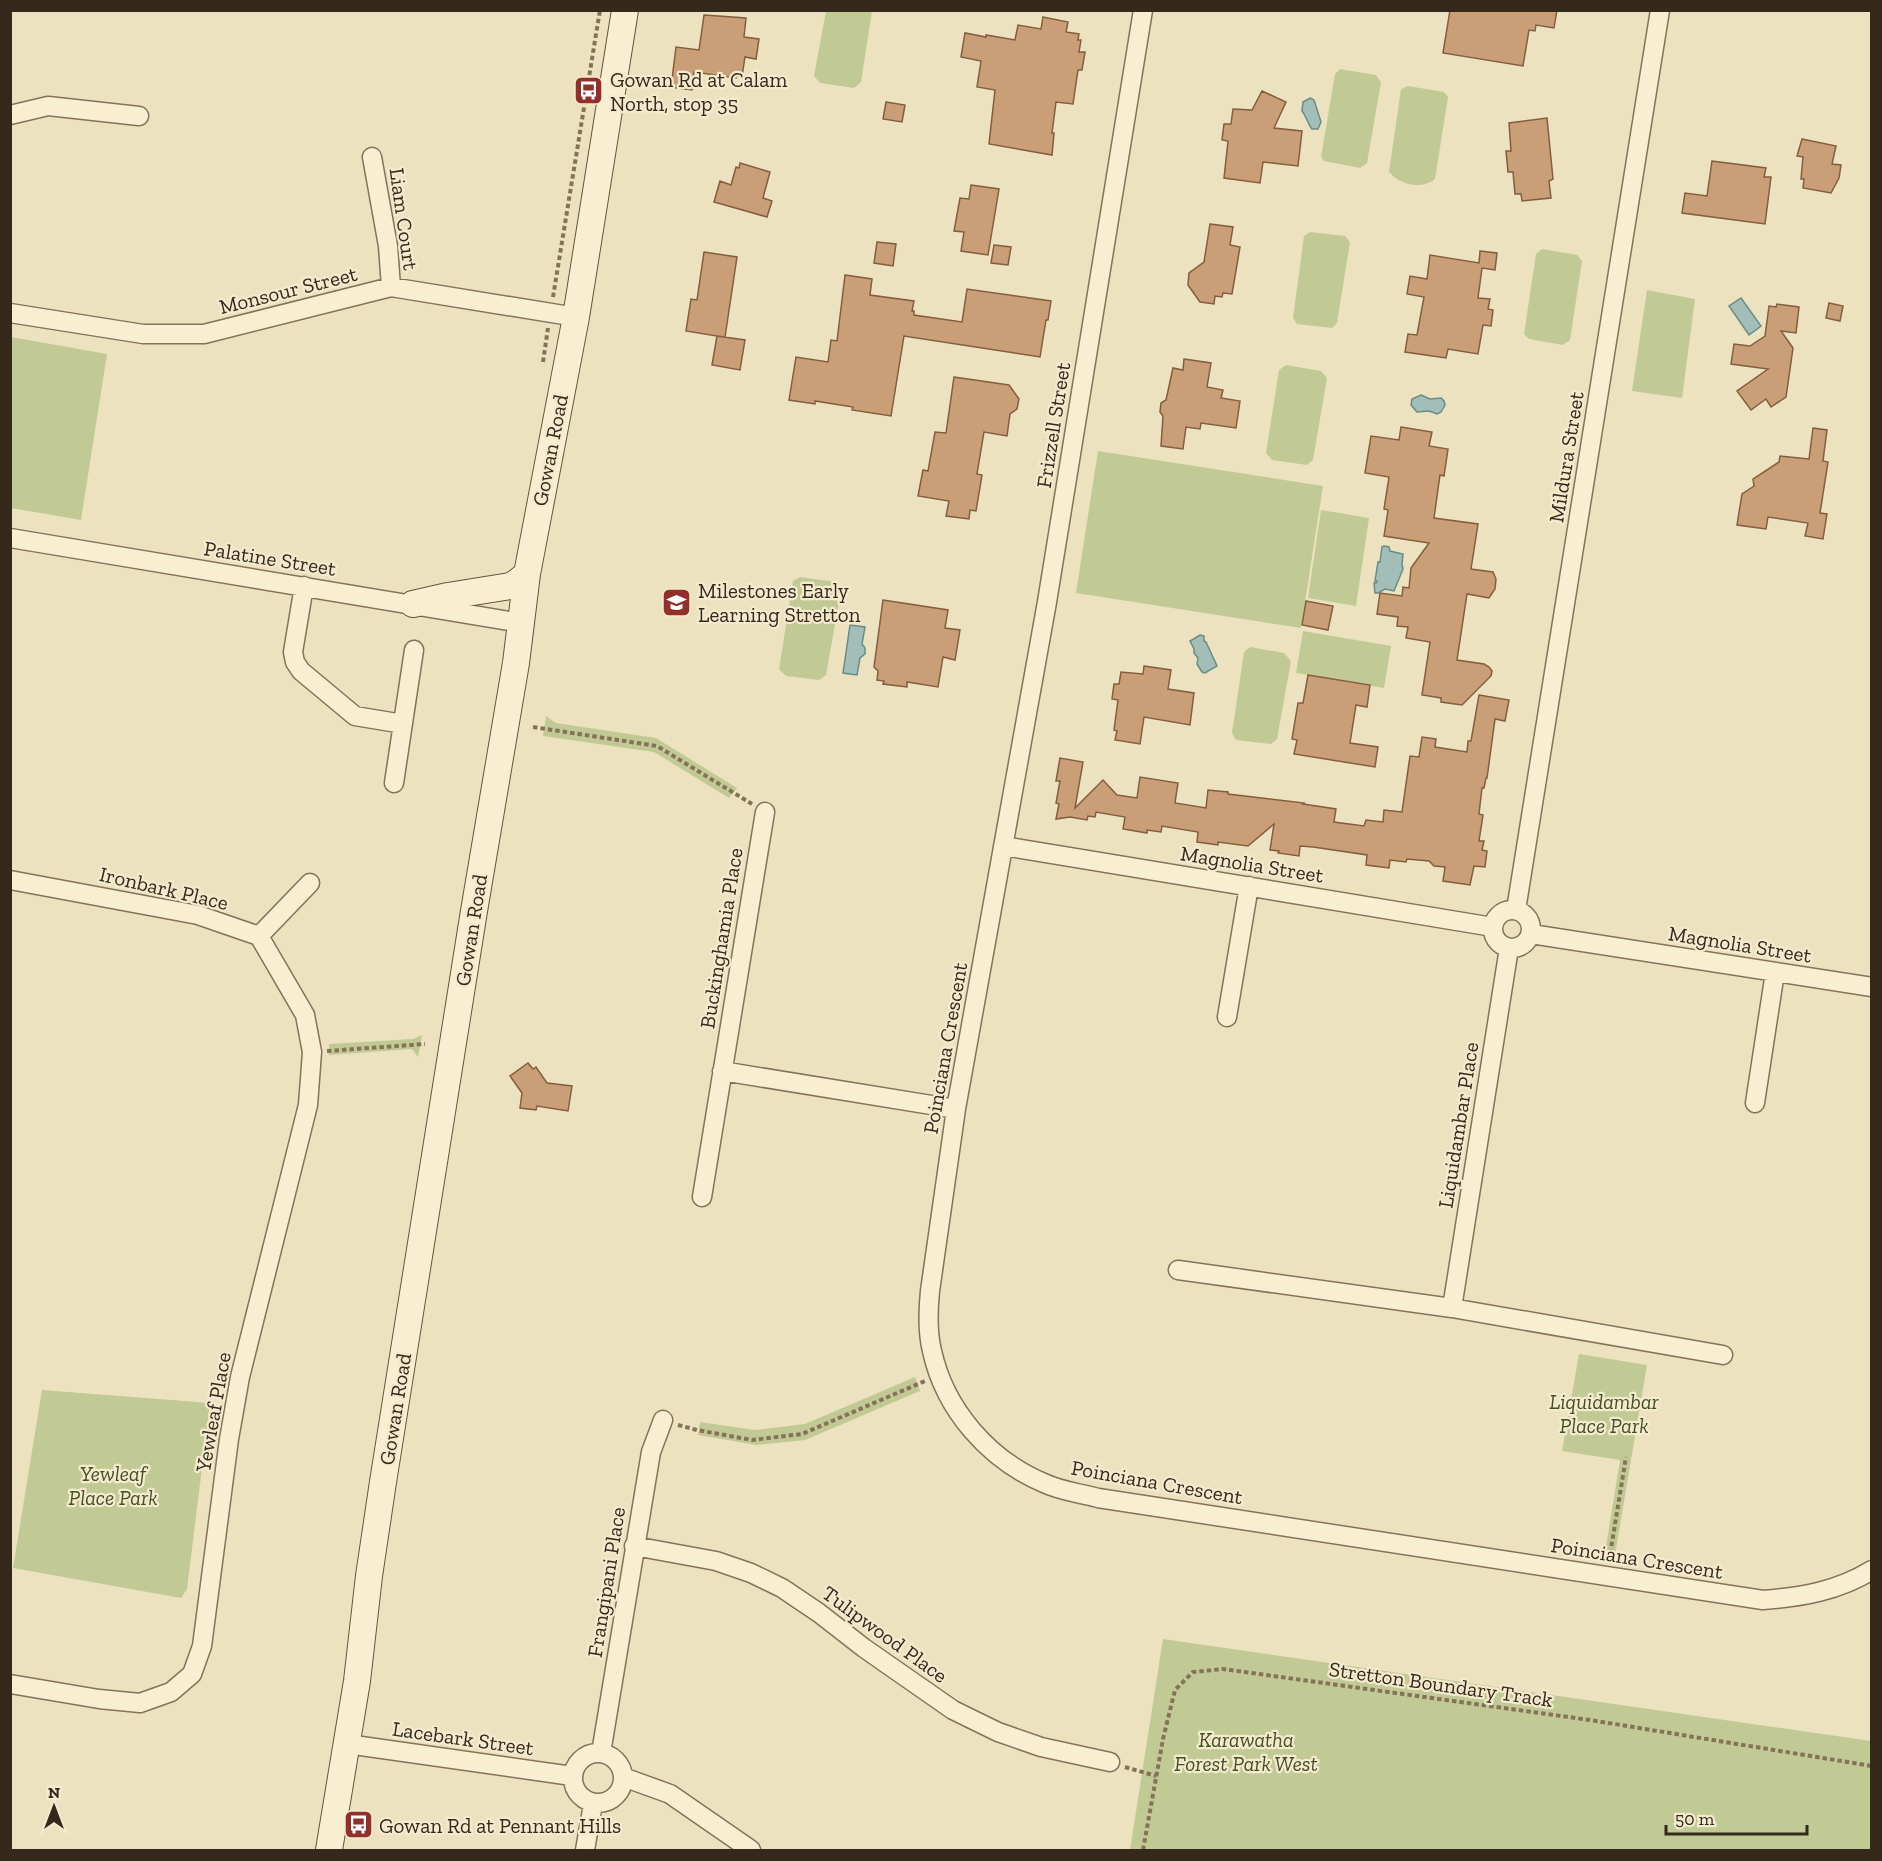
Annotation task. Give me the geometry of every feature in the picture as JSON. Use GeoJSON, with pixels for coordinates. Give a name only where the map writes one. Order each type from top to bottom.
{"type":"FeatureCollection","features":[{"type":"Feature","properties":{"kind":"main road","name":"Gowan Road"},"geometry":{"type":"LineString","coordinates":[[329,1851],[347,1744],[385,1470],[516,663],[527,574],[576,317],[625,10]]}},
{"type":"Feature","properties":{"kind":"main road"},"geometry":{"type":"LineString","coordinates":[[414,604],[510,585],[527,574]]}},
{"type":"Feature","properties":{"kind":"street","name":"Frizzell Street"},"geometry":{"type":"LineString","coordinates":[[1003,846],[1047,602],[1143,10]]}},
{"type":"Feature","properties":{"kind":"street","name":"Mildura Street"},"geometry":{"type":"LineString","coordinates":[[1515,910],[1660,10]]}},
{"type":"Feature","properties":{"kind":"street"},"geometry":{"type":"LineString","coordinates":[[10,115],[48,106],[140,116]]}},
{"type":"Feature","properties":{"kind":"street","name":"Liam Court"},"geometry":{"type":"LineString","coordinates":[[372,157],[388,246],[391,287]]}},
{"type":"Feature","properties":{"kind":"street","name":"Monsour Street"},"geometry":{"type":"LineString","coordinates":[[10,313],[142,334],[204,334],[391,287],[576,317]]}},
{"type":"Feature","properties":{"kind":"street","name":"Palatine Street"},"geometry":{"type":"LineString","coordinates":[[10,538],[521,623]]}},
{"type":"Feature","properties":{"kind":"street"},"geometry":{"type":"LineString","coordinates":[[304,586],[293,652],[295,662],[301,671],[356,716],[403,724]]}},
{"type":"Feature","properties":{"kind":"street"},"geometry":{"type":"LineString","coordinates":[[394,783],[414,650]]}},
{"type":"Feature","properties":{"kind":"street","name":"Buckinghamia Place"},"geometry":{"type":"LineString","coordinates":[[702,1197],[765,812]]}},
{"type":"Feature","properties":{"kind":"street","name":"Magnolia Street"},"geometry":{"type":"LineString","coordinates":[[1003,846],[1493,927]]}},
{"type":"Feature","properties":{"kind":"street","name":"Poinciana Crescent"},"geometry":{"type":"LineString","coordinates":[[1003,846],[956,1109],[928,1316],[931,1350],[938,1375],[953,1406],[978,1438],[1011,1466],[1045,1484],[1098,1498],[1762,1600],[1793,1598],[1830,1590],[1872,1570]]}},
{"type":"Feature","properties":{"kind":"street","name":"Ironbark Place"},"geometry":{"type":"LineString","coordinates":[[10,880],[198,915],[259,936]]}},
{"type":"Feature","properties":{"kind":"street"},"geometry":{"type":"LineString","coordinates":[[259,936],[310,883]]}},
{"type":"Feature","properties":{"kind":"street"},"geometry":{"type":"LineString","coordinates":[[1227,1017],[1249,886]]}},
{"type":"Feature","properties":{"kind":"street"},"geometry":{"type":"LineString","coordinates":[[1515,910],[1526,916],[1531,927],[1531,934],[1525,944],[1509,948],[1503,946],[1495,938],[1493,927],[1498,916],[1503,912],[1515,910]]}},
{"type":"Feature","properties":{"kind":"street","name":"Magnolia Street"},"geometry":{"type":"LineString","coordinates":[[1531,934],[1872,987]]}},
{"type":"Feature","properties":{"kind":"street","name":"Yewleaf Place"},"geometry":{"type":"LineString","coordinates":[[10,1684],[99,1699],[140,1702],[171,1692],[192,1674],[202,1646],[229,1439],[240,1377],[308,1105],[312,1052],[305,1015],[259,936]]}},
{"type":"Feature","properties":{"kind":"street","name":"Liquidambar Place"},"geometry":{"type":"LineString","coordinates":[[1452,1308],[1509,948]]}},
{"type":"Feature","properties":{"kind":"street"},"geometry":{"type":"LineString","coordinates":[[1755,1104],[1775,972]]}},
{"type":"Feature","properties":{"kind":"street"},"geometry":{"type":"LineString","coordinates":[[722,1071],[956,1109]]}},
{"type":"Feature","properties":{"kind":"street"},"geometry":{"type":"LineString","coordinates":[[1178,1270],[1452,1308],[1724,1355]]}},
{"type":"Feature","properties":{"kind":"street","name":"Frangipani Place"},"geometry":{"type":"LineString","coordinates":[[601,1753],[651,1452],[663,1420]]}},
{"type":"Feature","properties":{"kind":"street","name":"Tulipwood Place"},"geometry":{"type":"LineString","coordinates":[[634,1546],[716,1561],[751,1573],[782,1588],[819,1613],[864,1648],[953,1710],[998,1732],[1041,1747],[1110,1762]]}},
{"type":"Feature","properties":{"kind":"street","name":"Lacebark Street"},"geometry":{"type":"LineString","coordinates":[[347,1744],[572,1776]]}},
{"type":"Feature","properties":{"kind":"street"},"geometry":{"type":"LineString","coordinates":[[593,1753],[601,1753],[617,1761],[623,1777],[618,1794],[602,1804],[593,1804],[575,1791],[572,1776],[579,1761],[593,1753]]}},
{"type":"Feature","properties":{"kind":"street"},"geometry":{"type":"LineString","coordinates":[[623,1777],[670,1794],[751,1851]]}},
{"type":"Feature","properties":{"kind":"street"},"geometry":{"type":"LineString","coordinates":[[585,1851],[593,1804]]}},
{"type":"Feature","properties":{"kind":"path"},"geometry":{"type":"LineString","coordinates":[[553,294],[600,10]]}},
{"type":"Feature","properties":{"kind":"path"},"geometry":{"type":"LineString","coordinates":[[533,727],[657,746],[765,812]]}},
{"type":"Feature","properties":{"kind":"path"},"geometry":{"type":"LineString","coordinates":[[312,1052],[425,1044]]}},
{"type":"Feature","properties":{"kind":"path"},"geometry":{"type":"LineString","coordinates":[[663,1420],[697,1430],[752,1440],[802,1434],[938,1375]]}},
{"type":"Feature","properties":{"kind":"path"},"geometry":{"type":"LineString","coordinates":[[1607,1576],[1626,1457]]}},
{"type":"Feature","properties":{"kind":"path","name":"Stretton Boundary Track"},"geometry":{"type":"LineString","coordinates":[[1143,1851],[1174,1690],[1193,1672],[1223,1669],[1590,1720],[1872,1766]]}},
{"type":"Feature","properties":{"kind":"path"},"geometry":{"type":"LineString","coordinates":[[1110,1762],[1156,1776]]}},
{"type":"Feature","properties":{"kind":"green space"},"geometry":{"type":"Polygon","coordinates":[[[826,11],[872,11],[861,82],[854,88],[820,83],[814,76],[826,11]]]}},
{"type":"Feature","properties":{"kind":"green space"},"geometry":{"type":"Polygon","coordinates":[[[1340,69],[1376,75],[1381,82],[1367,163],[1360,168],[1324,161],[1321,157],[1335,74],[1340,69]]]}},
{"type":"Feature","properties":{"kind":"green space"},"geometry":{"type":"Polygon","coordinates":[[[1408,86],[1444,92],[1448,97],[1435,179],[1418,185],[1405,183],[1389,172],[1401,89],[1408,86]]]}},
{"type":"Feature","properties":{"kind":"green space"},"geometry":{"type":"Polygon","coordinates":[[[1310,232],[1345,236],[1350,242],[1337,323],[1332,328],[1297,324],[1293,318],[1304,236],[1310,232]]]}},
{"type":"Feature","properties":{"kind":"green space"},"geometry":{"type":"Polygon","coordinates":[[[1542,249],[1577,255],[1582,261],[1570,340],[1563,345],[1529,339],[1524,334],[1536,254],[1542,249]]]}},
{"type":"Feature","properties":{"kind":"green space"},"geometry":{"type":"Polygon","coordinates":[[[1647,290],[1695,299],[1682,398],[1632,391],[1647,290]]]}},
{"type":"Feature","properties":{"kind":"green space"},"geometry":{"type":"Polygon","coordinates":[[[11,337],[107,354],[81,520],[11,508],[11,337]]]}},
{"type":"Feature","properties":{"kind":"green space"},"geometry":{"type":"Polygon","coordinates":[[[1286,365],[1321,371],[1327,378],[1313,460],[1307,465],[1272,460],[1266,453],[1279,370],[1286,365]]]}},
{"type":"Feature","properties":{"kind":"green space"},"geometry":{"type":"Polygon","coordinates":[[[1098,451],[1323,486],[1301,628],[1076,593],[1098,451]]]}},
{"type":"Feature","properties":{"kind":"green space"},"geometry":{"type":"Polygon","coordinates":[[[1321,510],[1369,518],[1356,606],[1308,598],[1321,510]]]}},
{"type":"Feature","properties":{"kind":"green space"},"geometry":{"type":"Polygon","coordinates":[[[800,577],[836,582],[841,590],[826,675],[819,680],[786,676],[779,669],[793,581],[800,577]]]}},
{"type":"Feature","properties":{"kind":"green space"},"geometry":{"type":"Polygon","coordinates":[[[1303,631],[1391,646],[1384,688],[1296,673],[1303,631]]]}},
{"type":"Feature","properties":{"kind":"green space"},"geometry":{"type":"Polygon","coordinates":[[[1250,647],[1284,653],[1291,661],[1277,739],[1271,744],[1236,740],[1232,733],[1244,652],[1250,647]]]}},
{"type":"Feature","properties":{"kind":"green space"},"geometry":{"type":"Polygon","coordinates":[[[546,716],[556,723],[656,738],[737,788],[729,798],[654,752],[543,736],[546,716]]]}},
{"type":"Feature","properties":{"kind":"green space"},"geometry":{"type":"Polygon","coordinates":[[[422,1035],[418,1057],[412,1049],[329,1055],[329,1044],[413,1039],[422,1035]]]}},
{"type":"Feature","properties":{"kind":"green space","name":"Liquidambar Place Park"},"geometry":{"type":"Polygon","coordinates":[[[1579,1354],[1647,1365],[1614,1561],[1604,1559],[1620,1460],[1562,1451],[1579,1354]]]}},
{"type":"Feature","properties":{"kind":"green space"},"geometry":{"type":"Polygon","coordinates":[[[915,1377],[920,1391],[805,1440],[756,1445],[698,1435],[700,1422],[755,1430],[805,1424],[915,1377]]]}},
{"type":"Feature","properties":{"kind":"green space","name":"Yewleaf Place Park"},"geometry":{"type":"Polygon","coordinates":[[[42,1390],[210,1403],[187,1589],[181,1598],[13,1568],[42,1390]]]}},
{"type":"Feature","properties":{"kind":"green space","name":"Karawatha Forest Park West"},"geometry":{"type":"Polygon","coordinates":[[[1163,1639],[1871,1741],[1871,1850],[1130,1850],[1163,1639]]]}},
{"type":"Feature","properties":{"kind":"water"},"geometry":{"type":"Polygon","coordinates":[[[1310,98],[1314,100],[1321,122],[1318,129],[1312,129],[1302,111],[1303,102],[1310,98]]]}},
{"type":"Feature","properties":{"kind":"water"},"geometry":{"type":"Polygon","coordinates":[[[1741,298],[1761,326],[1749,335],[1729,306],[1741,298]]]}},
{"type":"Feature","properties":{"kind":"water"},"geometry":{"type":"Polygon","coordinates":[[[1421,395],[1430,399],[1441,398],[1445,405],[1441,412],[1437,414],[1429,411],[1417,412],[1411,405],[1412,399],[1421,395]]]}},
{"type":"Feature","properties":{"kind":"water"},"geometry":{"type":"Polygon","coordinates":[[[1384,546],[1389,547],[1390,551],[1403,554],[1403,569],[1394,591],[1385,589],[1375,593],[1374,583],[1377,581],[1375,581],[1378,562],[1380,562],[1384,546]]]}},
{"type":"Feature","properties":{"kind":"water"},"geometry":{"type":"Polygon","coordinates":[[[850,625],[865,627],[862,644],[865,654],[860,658],[857,675],[843,673],[850,625]]]}},
{"type":"Feature","properties":{"kind":"water"},"geometry":{"type":"Polygon","coordinates":[[[1200,635],[1204,636],[1204,641],[1217,666],[1205,673],[1197,664],[1198,658],[1190,641],[1200,635]]]}},
{"type":"Feature","properties":{"kind":"building"},"geometry":{"type":"Polygon","coordinates":[[[1450,10],[1557,10],[1554,28],[1536,25],[1535,31],[1529,30],[1523,66],[1443,53],[1450,10]]]}},
{"type":"Feature","properties":{"kind":"building"},"geometry":{"type":"Polygon","coordinates":[[[704,15],[746,18],[744,37],[759,39],[756,59],[745,57],[742,77],[694,72],[692,90],[671,87],[676,47],[699,50],[704,15]]]}},
{"type":"Feature","properties":{"kind":"building"},"geometry":{"type":"Polygon","coordinates":[[[1043,17],[1068,22],[1066,32],[1079,34],[1078,40],[1081,40],[1079,52],[1085,52],[1082,70],[1078,70],[1073,104],[1056,102],[1052,155],[989,144],[995,90],[977,87],[981,61],[961,57],[965,33],[1015,40],[1018,25],[1041,29],[1043,17]]]}},
{"type":"Feature","properties":{"kind":"building"},"geometry":{"type":"Polygon","coordinates":[[[1262,91],[1286,102],[1274,128],[1302,131],[1298,166],[1263,162],[1260,183],[1224,178],[1228,141],[1222,140],[1224,124],[1231,124],[1233,109],[1252,110],[1262,91]]]}},
{"type":"Feature","properties":{"kind":"building"},"geometry":{"type":"Polygon","coordinates":[[[886,102],[905,105],[902,122],[883,119],[886,102]]]}},
{"type":"Feature","properties":{"kind":"building"},"geometry":{"type":"Polygon","coordinates":[[[1547,118],[1553,179],[1549,181],[1551,198],[1522,201],[1521,194],[1515,194],[1513,172],[1508,172],[1506,151],[1511,151],[1509,123],[1547,118]]]}},
{"type":"Feature","properties":{"kind":"building"},"geometry":{"type":"Polygon","coordinates":[[[1802,139],[1836,146],[1832,164],[1841,165],[1839,178],[1831,193],[1803,188],[1804,179],[1801,179],[1803,157],[1797,156],[1802,139]]]}},
{"type":"Feature","properties":{"kind":"building"},"geometry":{"type":"Polygon","coordinates":[[[1712,161],[1766,168],[1764,177],[1771,177],[1765,224],[1682,213],[1685,193],[1707,196],[1712,161]]]}},
{"type":"Feature","properties":{"kind":"building"},"geometry":{"type":"Polygon","coordinates":[[[740,163],[770,172],[763,198],[772,201],[767,217],[714,202],[720,181],[731,185],[736,167],[739,168],[740,163]]]}},
{"type":"Feature","properties":{"kind":"building"},"geometry":{"type":"Polygon","coordinates":[[[971,185],[999,189],[988,255],[961,251],[964,232],[954,231],[960,198],[969,199],[971,185]]]}},
{"type":"Feature","properties":{"kind":"building"},"geometry":{"type":"Polygon","coordinates":[[[1210,224],[1233,227],[1230,245],[1240,247],[1232,294],[1223,293],[1222,297],[1215,296],[1214,304],[1200,302],[1188,285],[1189,273],[1204,262],[1210,224]]]}},
{"type":"Feature","properties":{"kind":"building"},"geometry":{"type":"Polygon","coordinates":[[[877,242],[896,244],[893,266],[874,263],[877,242]]]}},
{"type":"Feature","properties":{"kind":"building"},"geometry":{"type":"Polygon","coordinates":[[[994,245],[1011,247],[1008,265],[991,263],[994,245]]]}},
{"type":"Feature","properties":{"kind":"building"},"geometry":{"type":"Polygon","coordinates":[[[1480,251],[1497,253],[1495,270],[1482,268],[1478,298],[1490,299],[1488,309],[1493,310],[1491,326],[1483,325],[1478,354],[1448,349],[1446,358],[1405,352],[1408,334],[1417,335],[1424,297],[1407,294],[1410,276],[1427,279],[1430,255],[1479,263],[1480,251]]]}},
{"type":"Feature","properties":{"kind":"building"},"geometry":{"type":"Polygon","coordinates":[[[704,252],[737,257],[725,337],[686,331],[691,299],[697,300],[704,252]]]}},
{"type":"Feature","properties":{"kind":"building"},"geometry":{"type":"Polygon","coordinates":[[[845,275],[872,279],[870,295],[914,301],[912,311],[914,315],[962,322],[967,289],[1051,301],[1040,357],[904,336],[891,416],[815,401],[815,404],[789,400],[796,357],[828,362],[831,340],[837,341],[845,275]]]}},
{"type":"Feature","properties":{"kind":"building"},"geometry":{"type":"Polygon","coordinates":[[[1829,303],[1843,306],[1840,321],[1826,318],[1829,303]]]}},
{"type":"Feature","properties":{"kind":"building"},"geometry":{"type":"Polygon","coordinates":[[[1777,304],[1799,307],[1796,333],[1781,331],[1793,348],[1786,397],[1771,407],[1766,399],[1751,410],[1737,391],[1768,369],[1731,364],[1734,344],[1750,346],[1765,336],[1769,306],[1776,307],[1777,304]]]}},
{"type":"Feature","properties":{"kind":"building"},"geometry":{"type":"Polygon","coordinates":[[[717,336],[745,340],[740,370],[712,365],[717,336]]]}},
{"type":"Feature","properties":{"kind":"building"},"geometry":{"type":"Polygon","coordinates":[[[1184,359],[1211,363],[1207,387],[1223,390],[1221,398],[1240,401],[1236,428],[1201,423],[1200,429],[1186,427],[1183,449],[1161,446],[1163,416],[1160,412],[1161,403],[1166,400],[1173,368],[1183,370],[1184,359]]]}},
{"type":"Feature","properties":{"kind":"building"},"geometry":{"type":"Polygon","coordinates":[[[954,377],[1009,385],[1019,399],[1017,409],[1010,414],[1007,436],[984,432],[977,474],[982,475],[976,511],[970,510],[969,519],[946,516],[949,501],[918,496],[923,470],[928,471],[935,432],[946,433],[954,377]]]}},
{"type":"Feature","properties":{"kind":"building"},"geometry":{"type":"Polygon","coordinates":[[[1401,427],[1432,432],[1429,446],[1448,449],[1444,476],[1440,475],[1434,518],[1478,524],[1471,569],[1493,572],[1496,579],[1495,589],[1489,598],[1467,594],[1457,660],[1484,664],[1492,671],[1491,676],[1462,705],[1441,702],[1441,698],[1422,695],[1430,642],[1406,638],[1408,627],[1397,626],[1398,617],[1377,614],[1380,593],[1402,596],[1403,587],[1409,588],[1411,568],[1429,543],[1384,536],[1388,510],[1384,509],[1389,477],[1365,473],[1371,436],[1399,440],[1401,427]]]}},
{"type":"Feature","properties":{"kind":"building"},"geometry":{"type":"Polygon","coordinates":[[[1813,428],[1827,430],[1823,461],[1828,462],[1820,513],[1827,514],[1823,539],[1805,536],[1808,523],[1768,517],[1766,529],[1737,525],[1742,494],[1754,486],[1753,479],[1779,462],[1780,456],[1809,459],[1813,428]]]}},
{"type":"Feature","properties":{"kind":"building"},"geometry":{"type":"Polygon","coordinates":[[[883,600],[948,610],[945,628],[960,630],[955,660],[943,657],[938,687],[907,682],[907,687],[883,684],[884,681],[877,680],[878,671],[874,667],[883,600]]]}},
{"type":"Feature","properties":{"kind":"building"},"geometry":{"type":"Polygon","coordinates":[[[1306,601],[1333,606],[1328,630],[1302,625],[1306,601]]]}},
{"type":"Feature","properties":{"kind":"building"},"geometry":{"type":"Polygon","coordinates":[[[1144,666],[1171,670],[1168,689],[1194,693],[1190,725],[1144,717],[1140,744],[1115,740],[1118,700],[1112,699],[1114,684],[1119,684],[1121,672],[1143,674],[1144,666]]]}},
{"type":"Feature","properties":{"kind":"building"},"geometry":{"type":"Polygon","coordinates":[[[1308,675],[1370,685],[1367,707],[1356,705],[1350,743],[1378,747],[1375,767],[1294,754],[1297,740],[1292,739],[1298,703],[1303,703],[1308,675]]]}},
{"type":"Feature","properties":{"kind":"building"},"geometry":{"type":"Polygon","coordinates":[[[1479,695],[1509,700],[1505,721],[1495,719],[1487,778],[1482,788],[1479,814],[1483,815],[1479,841],[1484,841],[1482,850],[1487,851],[1485,867],[1474,866],[1470,885],[1443,881],[1445,867],[1434,866],[1429,861],[1390,860],[1389,868],[1366,865],[1367,855],[1313,847],[1300,846],[1299,856],[1278,853],[1279,851],[1270,850],[1274,824],[1248,846],[1197,842],[1198,832],[1162,826],[1161,832],[1147,830],[1147,833],[1123,829],[1125,817],[1096,812],[1095,817],[1088,816],[1087,820],[1070,817],[1056,819],[1060,781],[1056,781],[1060,758],[1083,762],[1075,808],[1103,780],[1117,795],[1137,798],[1140,777],[1178,783],[1175,803],[1206,808],[1208,790],[1336,809],[1334,822],[1364,826],[1366,820],[1383,822],[1384,810],[1402,812],[1410,756],[1419,757],[1422,737],[1436,739],[1435,747],[1467,752],[1479,695]]]}},
{"type":"Feature","properties":{"kind":"building"},"geometry":{"type":"Polygon","coordinates":[[[528,1063],[533,1069],[536,1067],[547,1083],[572,1086],[568,1111],[537,1106],[536,1110],[520,1108],[522,1093],[510,1076],[528,1063]]]}},
{"type":"Feature","properties":{"kind":"place","name":"Gowan Rd at Calam North, stop 35"},"geometry":{"type":"Point","coordinates":[589,91]}},
{"type":"Feature","properties":{"kind":"place","name":"Milestones Early Learning Stretton"},"geometry":{"type":"Point","coordinates":[677,602]}},
{"type":"Feature","properties":{"kind":"place","name":"Gowan Rd at Pennant Hills"},"geometry":{"type":"Point","coordinates":[358,1825]}}]}
